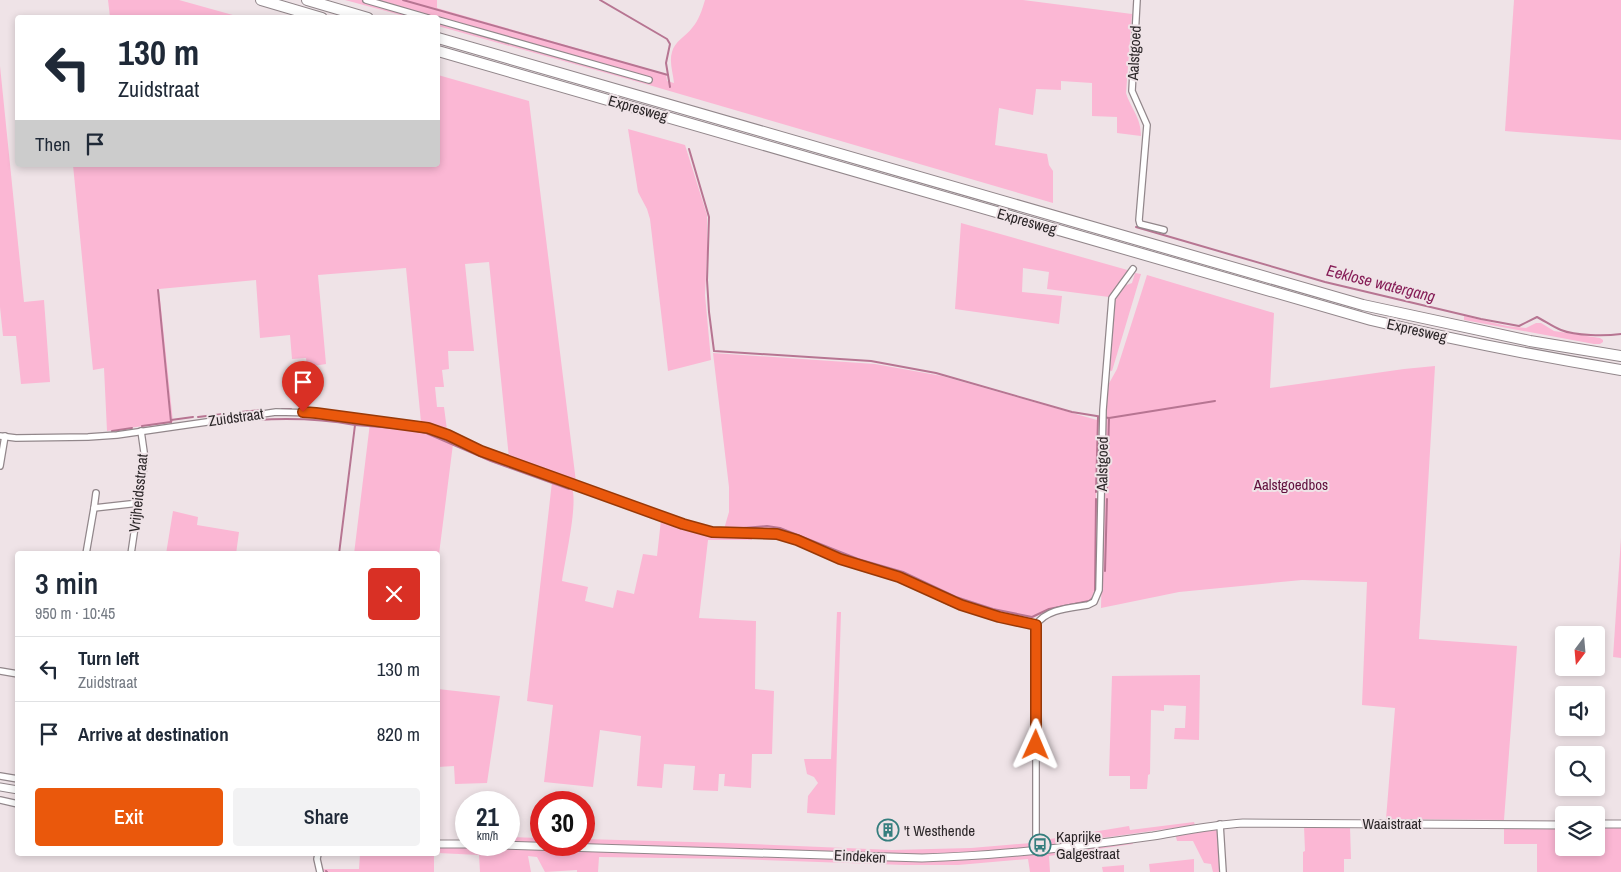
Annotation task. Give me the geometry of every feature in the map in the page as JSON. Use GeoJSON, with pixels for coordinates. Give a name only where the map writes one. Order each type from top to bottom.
{"type":"FeatureCollection","features":[{"type":"Feature","properties":{"kind":"highway"},"geometry":{"type":"LineString","coordinates":[[261,0],[312,15]]}},
{"type":"Feature","properties":{"kind":"highway"},"geometry":{"type":"LineString","coordinates":[[307,0],[358,15]]}},
{"type":"Feature","properties":{"kind":"highway","name":"Expresweg"},"geometry":{"type":"LineString","coordinates":[[440,39],[1364,305],[1530,342],[1621,356]]}},
{"type":"Feature","properties":{"kind":"highway","name":"Expresweg"},"geometry":{"type":"LineString","coordinates":[[440,52],[1371,320],[1525,354],[1621,370]]}},
{"type":"Feature","properties":{"kind":"street"},"geometry":{"type":"LineString","coordinates":[[366,0],[418,15]]}},
{"type":"Feature","properties":{"kind":"street","name":"Aalstgoed"},"geometry":{"type":"LineString","coordinates":[[1137,0],[1132,91],[1147,125],[1139,220],[1140,224],[1164,230]]}},
{"type":"Feature","properties":{"kind":"street"},"geometry":{"type":"LineString","coordinates":[[440,21],[649,80]]}},
{"type":"Feature","properties":{"kind":"street","name":"Aalstgoed"},"geometry":{"type":"LineString","coordinates":[[1036,625],[1040,619],[1048,614],[1088,605],[1094,602],[1098,595],[1102,410],[1112,298],[1134,269]]}},
{"type":"Feature","properties":{"kind":"street","name":"Zuidstraat"},"geometry":{"type":"LineString","coordinates":[[2,436],[24,438],[88,437],[276,412],[316,413],[428,428],[448,435],[481,451],[683,524],[712,532],[777,534],[797,540],[840,559],[899,577],[958,604],[999,617],[1036,625]]}},
{"type":"Feature","properties":{"kind":"street","name":"Vrijheidsstraat"},"geometry":{"type":"LineString","coordinates":[[131,551],[145,459],[141,431]]}},
{"type":"Feature","properties":{"kind":"street"},"geometry":{"type":"LineString","coordinates":[[0,466],[2,436]]}},
{"type":"Feature","properties":{"kind":"street"},"geometry":{"type":"LineString","coordinates":[[87,551],[96,493]]}},
{"type":"Feature","properties":{"kind":"street"},"geometry":{"type":"LineString","coordinates":[[94,508],[138,503]]}},
{"type":"Feature","properties":{"kind":"street"},"geometry":{"type":"LineString","coordinates":[[1036,625],[1036,851]]}},
{"type":"Feature","properties":{"kind":"street"},"geometry":{"type":"LineString","coordinates":[[0,671],[15,674]]}},
{"type":"Feature","properties":{"kind":"street"},"geometry":{"type":"LineString","coordinates":[[0,776],[15,778]]}},
{"type":"Feature","properties":{"kind":"street"},"geometry":{"type":"LineString","coordinates":[[0,787],[15,790]]}},
{"type":"Feature","properties":{"kind":"street"},"geometry":{"type":"LineString","coordinates":[[0,800],[15,803]]}},
{"type":"Feature","properties":{"kind":"street"},"geometry":{"type":"LineString","coordinates":[[1220,824],[1223,872]]}},
{"type":"Feature","properties":{"kind":"street","name":"Eindeken"},"geometry":{"type":"LineString","coordinates":[[520,846],[894,858],[982,856],[1153,836],[1220,824]]}},
{"type":"Feature","properties":{"kind":"street","name":"Waaistraat"},"geometry":{"type":"LineString","coordinates":[[1220,824],[1555,825]]}},
{"type":"Feature","properties":{"kind":"street"},"geometry":{"type":"LineString","coordinates":[[1605,824],[1621,824]]}},
{"type":"Feature","properties":{"kind":"street"},"geometry":{"type":"LineString","coordinates":[[440,844],[455,844]]}},
{"type":"Feature","properties":{"kind":"street"},"geometry":{"type":"LineString","coordinates":[[316,856],[320,872]]}},
{"type":"Feature","properties":{"kind":"green space"},"geometry":{"type":"Polygon","coordinates":[[[108,0],[179,0],[233,15],[110,15],[108,0]]]}},
{"type":"Feature","properties":{"kind":"green space"},"geometry":{"type":"Polygon","coordinates":[[[345,0],[437,0],[437,8],[666,74],[667,81],[674,83],[671,60],[673,48],[694,25],[705,0],[1023,0],[1132,14],[1126,93],[1138,118],[1141,136],[1117,133],[1117,117],[1092,116],[1092,83],[1061,81],[1061,90],[1036,89],[1033,115],[999,108],[995,145],[1047,154],[1049,165],[1053,171],[1053,203],[649,85],[440,27],[440,15],[401,15],[345,0]]]}},
{"type":"Feature","properties":{"kind":"green space"},"geometry":{"type":"Polygon","coordinates":[[[1514,0],[1621,0],[1621,140],[1505,131],[1514,0]]]}},
{"type":"Feature","properties":{"kind":"green space"},"geometry":{"type":"Polygon","coordinates":[[[0,66],[24,302],[44,300],[50,382],[21,384],[16,336],[3,336],[0,307],[0,66]]]}},
{"type":"Feature","properties":{"kind":"green space"},"geometry":{"type":"Polygon","coordinates":[[[440,76],[529,101],[576,482],[509,458],[489,262],[465,264],[474,351],[448,351],[449,369],[442,370],[444,387],[435,387],[437,407],[444,407],[447,430],[421,422],[406,268],[318,275],[326,364],[307,367],[306,358],[292,359],[290,335],[260,338],[256,280],[159,289],[173,422],[107,431],[104,368],[93,370],[73,167],[440,167],[440,76]]]}},
{"type":"Feature","properties":{"kind":"green space"},"geometry":{"type":"Polygon","coordinates":[[[628,129],[685,145],[707,215],[705,295],[711,360],[668,371],[650,219],[638,192],[628,129]]]}},
{"type":"Feature","properties":{"kind":"green space"},"geometry":{"type":"Polygon","coordinates":[[[961,223],[1131,271],[1109,297],[1047,289],[1049,272],[1023,268],[1022,292],[1062,296],[1059,324],[955,309],[961,223]]]}},
{"type":"Feature","properties":{"kind":"green space"},"geometry":{"type":"Polygon","coordinates":[[[1135,273],[1141,274],[1112,371],[1107,370],[1114,299],[1124,286],[1132,283],[1135,273]]]}},
{"type":"Feature","properties":{"kind":"green space","name":"Aalstgoedbos"},"geometry":{"type":"Polygon","coordinates":[[[1147,275],[1274,313],[1270,388],[1435,366],[1419,639],[1517,646],[1504,820],[1386,819],[1395,708],[1362,705],[1367,582],[1302,580],[1179,592],[1101,608],[1107,387],[1117,369],[1147,275]]]}},
{"type":"Feature","properties":{"kind":"green space"},"geometry":{"type":"Polygon","coordinates":[[[1464,316],[1507,326],[1526,328],[1536,323],[1541,323],[1554,331],[1600,338],[1603,342],[1594,344],[1464,320],[1464,316]]]}},
{"type":"Feature","properties":{"kind":"green space"},"geometry":{"type":"Polygon","coordinates":[[[713,353],[875,364],[942,376],[1097,420],[1095,589],[1092,598],[1081,603],[1042,613],[1026,620],[967,604],[897,572],[843,555],[792,533],[763,528],[724,529],[729,512],[729,487],[713,353]]]}},
{"type":"Feature","properties":{"kind":"green space"},"geometry":{"type":"Polygon","coordinates":[[[370,423],[413,428],[442,435],[489,457],[572,488],[572,519],[562,581],[588,587],[585,601],[613,608],[617,590],[634,594],[643,554],[657,556],[661,520],[708,535],[752,535],[752,540],[708,540],[699,618],[756,621],[755,689],[774,691],[772,754],[752,754],[751,788],[724,786],[725,774],[719,774],[718,791],[693,790],[695,766],[664,764],[662,788],[637,786],[641,736],[600,730],[593,787],[544,782],[553,705],[527,701],[552,482],[488,461],[453,444],[439,551],[354,551],[370,423]]]}},
{"type":"Feature","properties":{"kind":"green space"},"geometry":{"type":"Polygon","coordinates":[[[173,511],[198,517],[197,525],[239,532],[236,551],[166,551],[173,511]]]}},
{"type":"Feature","properties":{"kind":"green space"},"geometry":{"type":"Polygon","coordinates":[[[1621,538],[1621,658],[1613,657],[1621,538]]]}},
{"type":"Feature","properties":{"kind":"green space"},"geometry":{"type":"Polygon","coordinates":[[[837,612],[841,612],[835,815],[807,813],[808,796],[818,783],[814,777],[807,774],[804,759],[831,759],[837,612]]]}},
{"type":"Feature","properties":{"kind":"green space"},"geometry":{"type":"Polygon","coordinates":[[[1200,675],[1199,740],[1174,739],[1175,728],[1185,728],[1186,706],[1164,705],[1164,711],[1151,710],[1150,774],[1148,775],[1147,789],[1130,789],[1130,776],[1109,776],[1112,676],[1200,675]]]}},
{"type":"Feature","properties":{"kind":"green space"},"geometry":{"type":"Polygon","coordinates":[[[440,689],[500,696],[487,783],[455,784],[454,766],[440,767],[440,689]]]}},
{"type":"Feature","properties":{"kind":"green space"},"geometry":{"type":"Polygon","coordinates":[[[1194,822],[1195,825],[1045,846],[1039,838],[1044,840],[1129,826],[1130,830],[1194,822]]]}},
{"type":"Feature","properties":{"kind":"green space"},"geometry":{"type":"Polygon","coordinates":[[[1304,826],[1350,827],[1351,859],[1344,859],[1344,872],[1303,872],[1303,852],[1305,851],[1304,826]]]}},
{"type":"Feature","properties":{"kind":"green space"},"geometry":{"type":"Polygon","coordinates":[[[1605,826],[1621,826],[1621,872],[1537,872],[1537,844],[1504,844],[1504,827],[1555,827],[1555,856],[1605,856],[1605,826]]]}},
{"type":"Feature","properties":{"kind":"green space"},"geometry":{"type":"Polygon","coordinates":[[[1218,828],[1221,871],[1229,872],[1213,872],[1211,864],[1204,863],[1193,841],[1177,841],[1175,833],[1218,828]]]}},
{"type":"Feature","properties":{"kind":"green space"},"geometry":{"type":"Polygon","coordinates":[[[520,837],[530,838],[530,843],[520,842],[520,837]]]}},
{"type":"Feature","properties":{"kind":"green space"},"geometry":{"type":"Polygon","coordinates":[[[1131,838],[1133,844],[1049,856],[1050,872],[1030,872],[1028,859],[958,865],[904,865],[734,859],[599,857],[598,872],[577,872],[577,870],[545,872],[537,857],[528,856],[531,872],[480,872],[479,856],[520,856],[520,849],[530,849],[530,856],[595,856],[595,851],[909,861],[1021,855],[1131,838]]]}},
{"type":"Feature","properties":{"kind":"green space"},"geometry":{"type":"Polygon","coordinates":[[[595,839],[892,850],[971,848],[1031,843],[1032,849],[894,855],[595,844],[595,839]]]}},
{"type":"Feature","properties":{"kind":"green space"},"geometry":{"type":"Polygon","coordinates":[[[440,847],[455,847],[455,854],[440,853],[440,847]]]}},
{"type":"Feature","properties":{"kind":"green space"},"geometry":{"type":"Polygon","coordinates":[[[360,856],[434,856],[434,872],[323,872],[322,869],[359,869],[360,856]]]}},
{"type":"Feature","properties":{"kind":"green space"},"geometry":{"type":"Polygon","coordinates":[[[1194,859],[1194,872],[1150,872],[1149,864],[1194,859]]]}},
{"type":"Feature","properties":{"kind":"green space"},"geometry":{"type":"Polygon","coordinates":[[[1124,865],[1124,872],[1103,872],[1102,867],[1124,865]]]}},
{"type":"Feature","properties":{"kind":"waterway"},"geometry":{"type":"LineString","coordinates":[[403,0],[668,75]]}},
{"type":"Feature","properties":{"kind":"waterway"},"geometry":{"type":"LineString","coordinates":[[600,0],[667,39],[670,44],[666,63],[670,87]]}},
{"type":"Feature","properties":{"kind":"waterway"},"geometry":{"type":"LineString","coordinates":[[689,149],[709,217],[707,280],[714,351],[871,361],[936,373],[1072,412],[1109,418],[1215,401]]}},
{"type":"Feature","properties":{"kind":"waterway","name":"Eeklose watergang"},"geometry":{"type":"LineString","coordinates":[[1136,227],[1325,282],[1481,319],[1519,326],[1537,317],[1567,332],[1591,335],[1621,334]]}},
{"type":"Feature","properties":{"kind":"waterway"},"geometry":{"type":"LineString","coordinates":[[158,290],[171,422]]}},
{"type":"Feature","properties":{"kind":"waterway"},"geometry":{"type":"LineString","coordinates":[[282,409],[291,409]]}},
{"type":"Feature","properties":{"kind":"waterway"},"geometry":{"type":"LineString","coordinates":[[241,412],[260,410]]}},
{"type":"Feature","properties":{"kind":"waterway"},"geometry":{"type":"LineString","coordinates":[[198,417],[223,414]]}},
{"type":"Feature","properties":{"kind":"waterway"},"geometry":{"type":"LineString","coordinates":[[171,420],[193,417]]}},
{"type":"Feature","properties":{"kind":"waterway"},"geometry":{"type":"LineString","coordinates":[[1096,492],[1098,417]]}},
{"type":"Feature","properties":{"kind":"waterway"},"geometry":{"type":"LineString","coordinates":[[1107,490],[1109,418]]}},
{"type":"Feature","properties":{"kind":"waterway"},"geometry":{"type":"LineString","coordinates":[[257,420],[306,419],[355,425],[339,551]]}},
{"type":"Feature","properties":{"kind":"waterway"},"geometry":{"type":"LineString","coordinates":[[142,426],[171,422]]}},
{"type":"Feature","properties":{"kind":"waterway"},"geometry":{"type":"LineString","coordinates":[[355,425],[407,429],[426,433],[491,461],[569,489]]}},
{"type":"Feature","properties":{"kind":"waterway"},"geometry":{"type":"LineString","coordinates":[[112,431],[132,428]]}},
{"type":"Feature","properties":{"kind":"waterway"},"geometry":{"type":"LineString","coordinates":[[1095,593],[1096,499]]}},
{"type":"Feature","properties":{"kind":"waterway"},"geometry":{"type":"LineString","coordinates":[[1105,571],[1107,499]]}},
{"type":"Feature","properties":{"kind":"waterway"},"geometry":{"type":"LineString","coordinates":[[732,529],[767,526],[780,528],[858,559],[903,572],[956,597],[993,609],[1032,617],[1049,609],[1089,601],[1094,597]]}},
{"type":"Feature","properties":{"kind":"place","name":"'t Westhende"},"geometry":{"type":"Point","coordinates":[888,830]}},
{"type":"Feature","properties":{"kind":"place","name":"Kaprijke Galgestraat"},"geometry":{"type":"Point","coordinates":[1040,845]}},
{"type":"Feature","properties":{"kind":"route"},"geometry":{"type":"LineString","coordinates":[[303,412],[440,431],[481,451],[683,524],[712,532],[777,534],[797,540],[840,559],[884,571],[918,585],[950,602],[999,617],[1036,625],[1036,745]]}}]}
